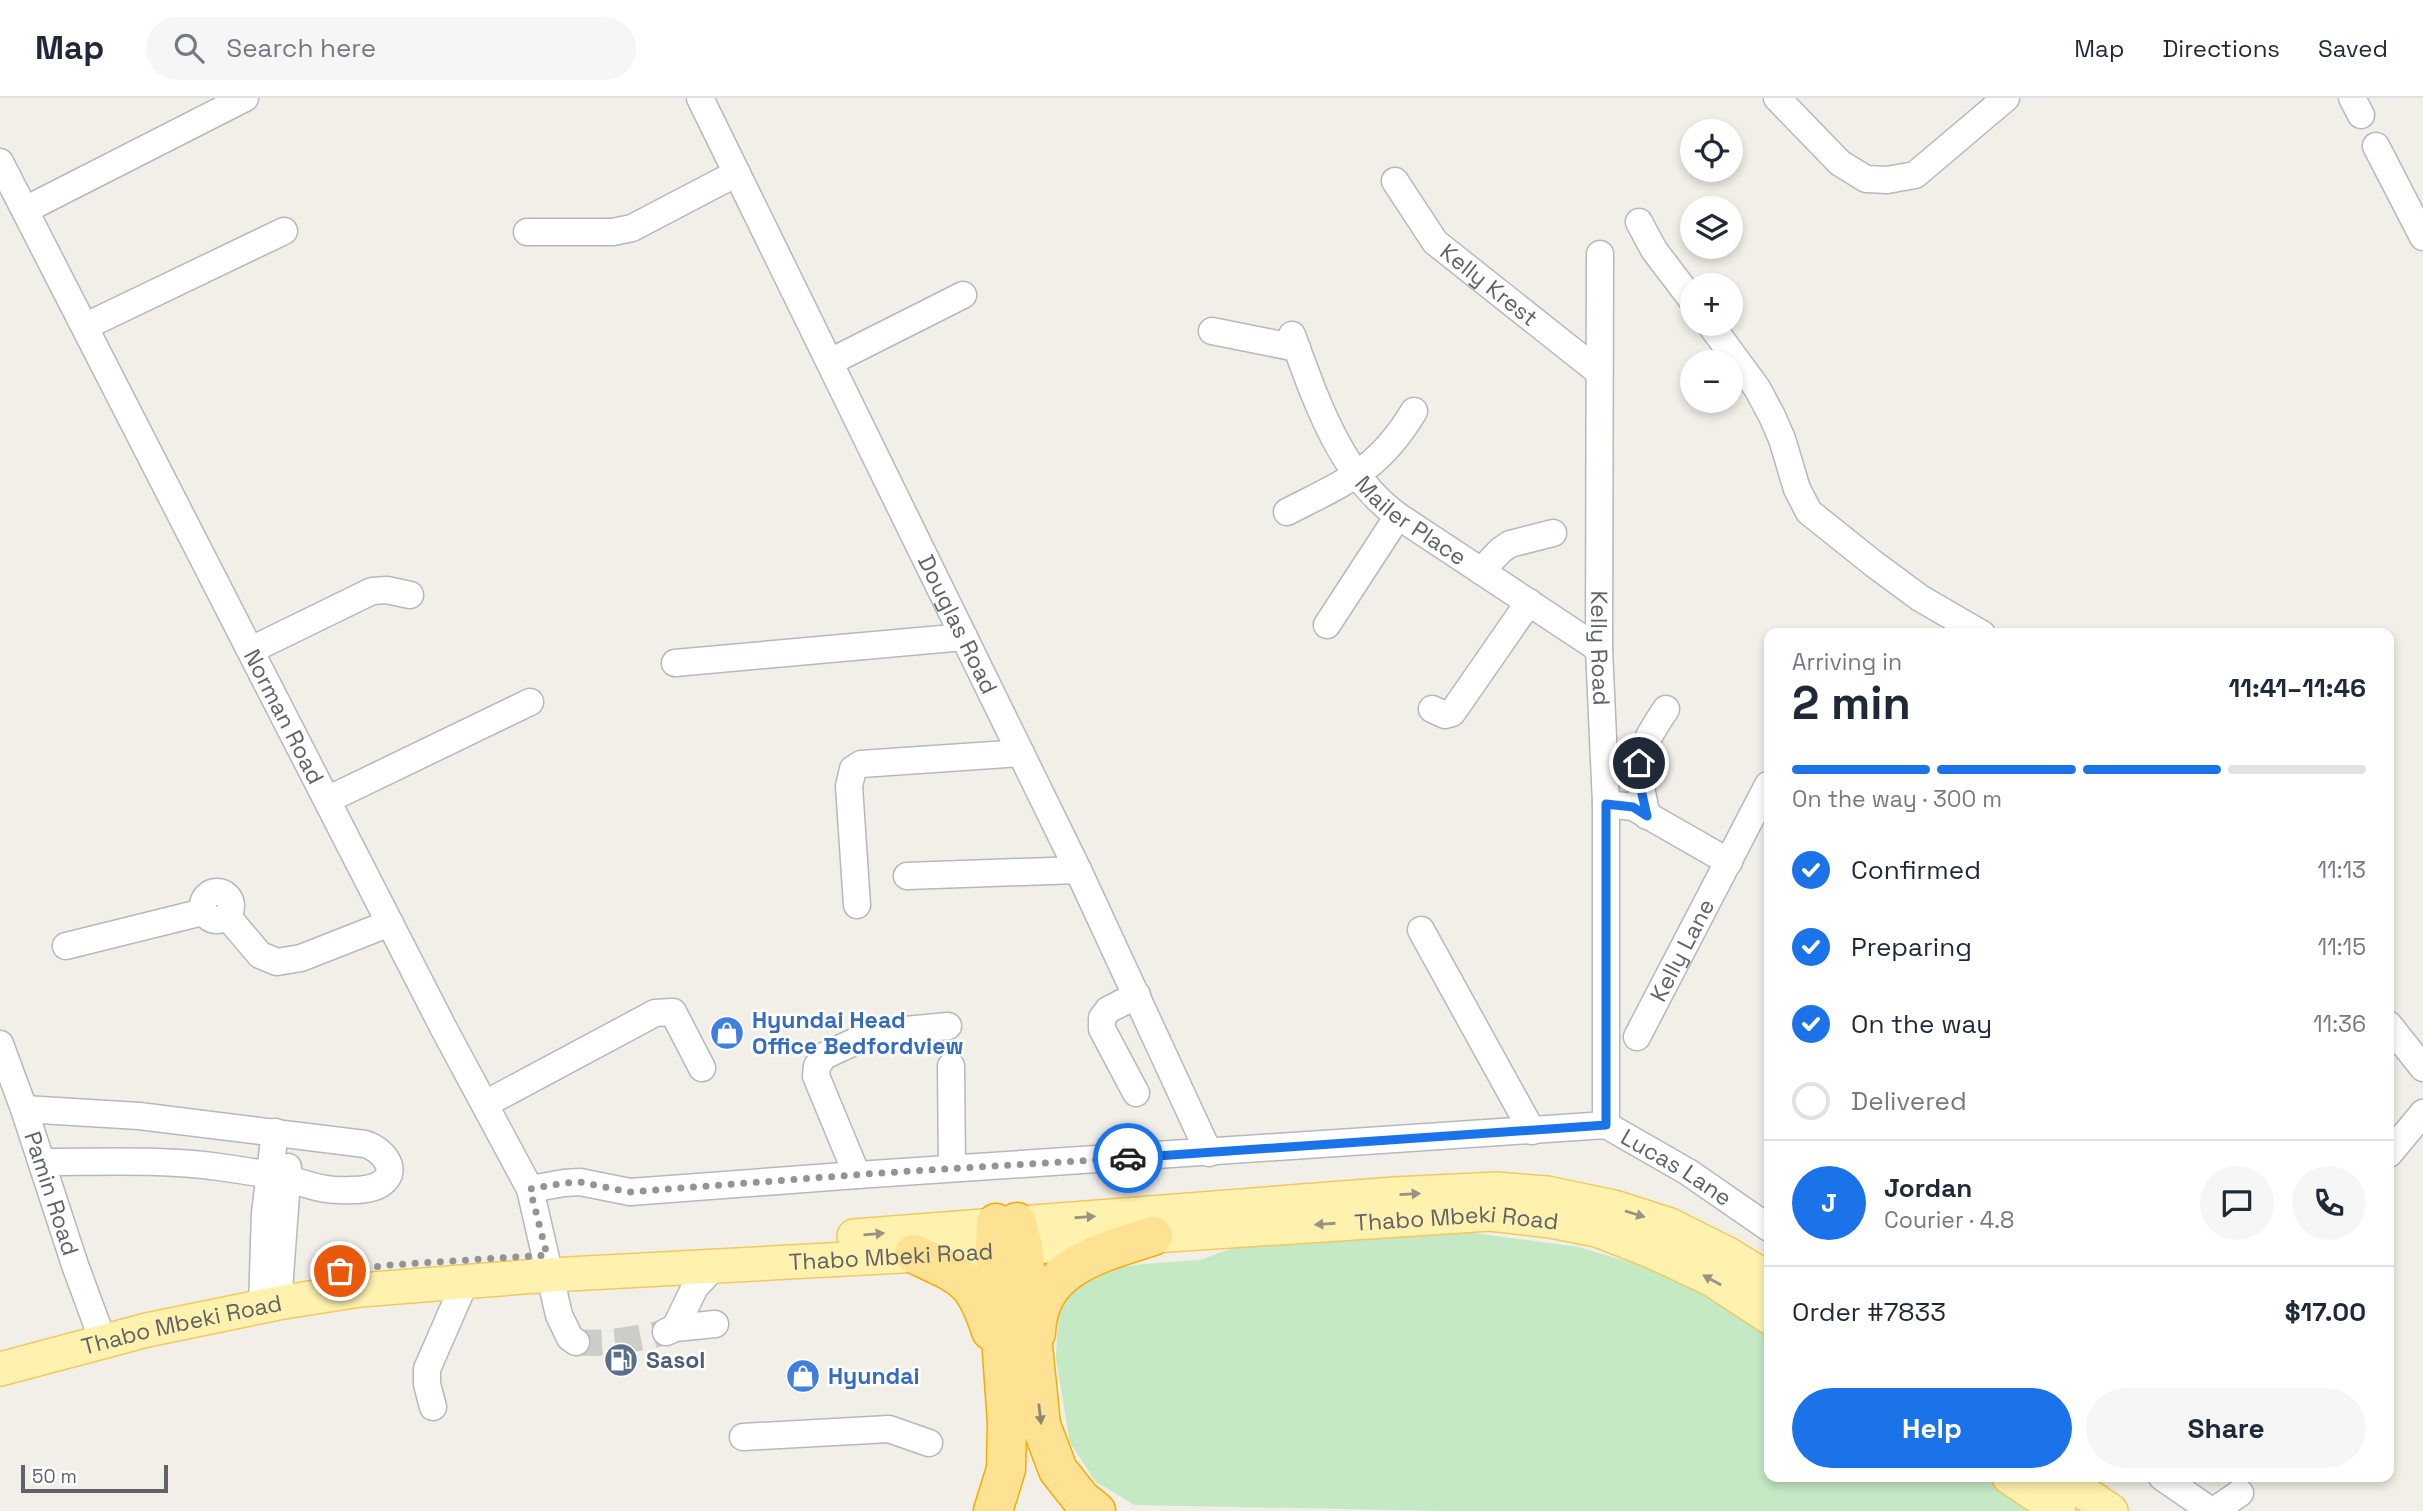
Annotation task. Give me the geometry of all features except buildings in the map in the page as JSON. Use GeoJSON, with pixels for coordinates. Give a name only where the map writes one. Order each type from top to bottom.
{"type":"FeatureCollection","features":[{"type":"Feature","properties":{"kind":"highway"},"geometry":{"type":"LineString","coordinates":[[1008,1236],[1019,1372]]}},
{"type":"Feature","properties":{"kind":"highway"},"geometry":{"type":"LineString","coordinates":[[993,1511],[1006,1469],[1007,1423],[1019,1372],[1048,1290],[1068,1270],[1089,1257],[1153,1236]]}},
{"type":"Feature","properties":{"kind":"highway"},"geometry":{"type":"LineString","coordinates":[[914,1254],[953,1273],[974,1290],[982,1301],[1019,1372],[1058,1470],[1081,1499],[1096,1511]]}},
{"type":"Feature","properties":{"kind":"main road","name":"Thabo Mbeki Road"},"geometry":{"type":"LineString","coordinates":[[0,1351],[100,1333],[270,1294],[360,1268],[549,1265],[713,1268],[914,1254],[1008,1236],[1419,1193],[1496,1189],[1547,1193],[1614,1208],[1670,1225],[1728,1254],[1764,1276]]}},
{"type":"Feature","properties":{"kind":"main road","name":"Thabo Mbeki Road"},"geometry":{"type":"LineString","coordinates":[[270,1294],[465,1282],[549,1265],[746,1245],[1008,1236],[1153,1236],[1490,1214],[1551,1220],[1597,1230],[1712,1279],[1764,1314]]}},
{"type":"Feature","properties":{"kind":"main road","name":"Thabo Mbeki Road"},"geometry":{"type":"LineString","coordinates":[[0,1369],[100,1333]]}},
{"type":"Feature","properties":{"kind":"main road"},"geometry":{"type":"LineString","coordinates":[[2016,1482],[2059,1511]]}},
{"type":"Feature","properties":{"kind":"main road"},"geometry":{"type":"LineString","coordinates":[[2068,1482],[2111,1511]]}},
{"type":"Feature","properties":{"kind":"street"},"geometry":{"type":"LineString","coordinates":[[25,210],[245,98]]}},
{"type":"Feature","properties":{"kind":"street","name":"Douglas Road"},"geometry":{"type":"LineString","coordinates":[[700,98],[1078,870],[1209,1153]]}},
{"type":"Feature","properties":{"kind":"street"},"geometry":{"type":"LineString","coordinates":[[1777,98],[1840,163],[1866,179],[1887,180],[1914,175],[2006,98]]}},
{"type":"Feature","properties":{"kind":"street"},"geometry":{"type":"LineString","coordinates":[[2376,146],[2423,237]]}},
{"type":"Feature","properties":{"kind":"street","name":"Norman Road"},"geometry":{"type":"LineString","coordinates":[[0,162],[390,923],[530,1189],[563,1327],[576,1342]]}},
{"type":"Feature","properties":{"kind":"street"},"geometry":{"type":"LineString","coordinates":[[527,232],[613,232],[632,228],[737,173]]}},
{"type":"Feature","properties":{"kind":"street","name":"Kelly Krest"},"geometry":{"type":"LineString","coordinates":[[1395,181],[1435,242],[1599,372]]}},
{"type":"Feature","properties":{"kind":"street"},"geometry":{"type":"LineString","coordinates":[[1639,222],[1654,250],[1680,284]]}},
{"type":"Feature","properties":{"kind":"street"},"geometry":{"type":"LineString","coordinates":[[86,326],[284,231]]}},
{"type":"Feature","properties":{"kind":"street","name":"Kelly Road"},"geometry":{"type":"LineString","coordinates":[[1600,254],[1599,649],[1606,804],[1606,1125]]}},
{"type":"Feature","properties":{"kind":"street"},"geometry":{"type":"LineString","coordinates":[[830,362],[963,295]]}},
{"type":"Feature","properties":{"kind":"street","name":"Mailer Place"},"geometry":{"type":"LineString","coordinates":[[1212,331],[1295,341],[1332,433],[1357,476],[1380,502],[1599,649]]}},
{"type":"Feature","properties":{"kind":"street"},"geometry":{"type":"LineString","coordinates":[[1719,336],[1757,388],[1772,416],[1797,489],[1810,512],[1920,598],[1972,628]]}},
{"type":"Feature","properties":{"kind":"street"},"geometry":{"type":"LineString","coordinates":[[1287,512],[1357,476],[1399,436],[1414,411]]}},
{"type":"Feature","properties":{"kind":"street"},"geometry":{"type":"LineString","coordinates":[[1326,625],[1398,516]]}},
{"type":"Feature","properties":{"kind":"street"},"geometry":{"type":"LineString","coordinates":[[1481,571],[1500,550],[1510,544],[1553,533]]}},
{"type":"Feature","properties":{"kind":"street"},"geometry":{"type":"LineString","coordinates":[[251,650],[372,591],[387,590],[410,595]]}},
{"type":"Feature","properties":{"kind":"street"},"geometry":{"type":"LineString","coordinates":[[1432,709],[1445,715],[1454,711],[1529,602]]}},
{"type":"Feature","properties":{"kind":"street"},"geometry":{"type":"LineString","coordinates":[[675,663],[964,637]]}},
{"type":"Feature","properties":{"kind":"street"},"geometry":{"type":"LineString","coordinates":[[327,800],[530,702]]}},
{"type":"Feature","properties":{"kind":"street"},"geometry":{"type":"LineString","coordinates":[[1647,816],[1640,785],[1639,763],[1647,738],[1666,709]]}},
{"type":"Feature","properties":{"kind":"street"},"geometry":{"type":"LineString","coordinates":[[857,905],[849,786],[853,769],[861,764],[1021,753]]}},
{"type":"Feature","properties":{"kind":"street","name":"Kelly Lane"},"geometry":{"type":"LineString","coordinates":[[1637,1037],[1764,793]]}},
{"type":"Feature","properties":{"kind":"street"},"geometry":{"type":"LineString","coordinates":[[1606,804],[1633,807],[1729,862]]}},
{"type":"Feature","properties":{"kind":"street"},"geometry":{"type":"LineString","coordinates":[[907,876],[1078,870]]}},
{"type":"Feature","properties":{"kind":"street"},"geometry":{"type":"LineString","coordinates":[[66,946],[215,914],[260,955],[277,962],[301,958],[390,923]]}},
{"type":"Feature","properties":{"kind":"street"},"geometry":{"type":"LineString","coordinates":[[1421,930],[1532,1130]]}},
{"type":"Feature","properties":{"kind":"street"},"geometry":{"type":"LineString","coordinates":[[1136,1093],[1102,1029],[1102,1018],[1108,1010],[1137,995]]}},
{"type":"Feature","properties":{"kind":"street"},"geometry":{"type":"LineString","coordinates":[[485,1104],[655,1013],[664,1011],[673,1012],[680,1022],[702,1068]]}},
{"type":"Feature","properties":{"kind":"street"},"geometry":{"type":"LineString","coordinates":[[856,1175],[816,1076],[817,1066],[824,1056],[873,1032],[948,1026]]}},
{"type":"Feature","properties":{"kind":"street"},"geometry":{"type":"LineString","coordinates":[[2394,1031],[2423,1068]]}},
{"type":"Feature","properties":{"kind":"street","name":"Pamin Road"},"geometry":{"type":"LineString","coordinates":[[0,1044],[100,1333]]}},
{"type":"Feature","properties":{"kind":"street"},"geometry":{"type":"LineString","coordinates":[[951,1066],[952,1168]]}},
{"type":"Feature","properties":{"kind":"street"},"geometry":{"type":"LineString","coordinates":[[24,1109],[139,1115],[374,1146],[383,1154],[390,1169],[383,1182],[370,1188],[352,1191],[307,1187],[279,1177],[215,1167],[163,1163],[42,1162]]}},
{"type":"Feature","properties":{"kind":"street"},"geometry":{"type":"LineString","coordinates":[[2394,1147],[2423,1114]]}},
{"type":"Feature","properties":{"kind":"street"},"geometry":{"type":"LineString","coordinates":[[215,1167],[219,1124]]}},
{"type":"Feature","properties":{"kind":"street","name":"Lucas Lane"},"geometry":{"type":"LineString","coordinates":[[530,1189],[580,1182],[629,1192],[1606,1125],[1688,1172],[1764,1224]]}},
{"type":"Feature","properties":{"kind":"street"},"geometry":{"type":"LineString","coordinates":[[270,1294],[282,1133]]}},
{"type":"Feature","properties":{"kind":"street"},"geometry":{"type":"LineString","coordinates":[[713,1268],[695,1287],[671,1330],[715,1324]]}},
{"type":"Feature","properties":{"kind":"street"},"geometry":{"type":"LineString","coordinates":[[433,1407],[427,1384],[428,1369],[465,1282]]}},
{"type":"Feature","properties":{"kind":"street"},"geometry":{"type":"LineString","coordinates":[[743,1437],[889,1429],[929,1443]]}},
{"type":"Feature","properties":{"kind":"street"},"geometry":{"type":"LineString","coordinates":[[2170,1482],[2213,1511],[2240,1493]]}},
{"type":"Feature","properties":{"kind":"green space"},"geometry":{"type":"Polygon","coordinates":[[[1466,1232],[1579,1247],[1662,1272],[1764,1328],[1764,1482],[1996,1482],[2038,1511],[1444,1511],[1135,1505],[1096,1482],[1070,1443],[1056,1359],[1059,1297],[1084,1273],[1143,1264],[1200,1260],[1233,1248],[1466,1232]]]}},
{"type":"Feature","properties":{"kind":"tunnel"},"geometry":{"type":"LineString","coordinates":[[576,1342],[621,1341],[666,1332]]}},
{"type":"Feature","properties":{"kind":"way so far"},"geometry":{"type":"LineString","coordinates":[[340,1271],[389,1265],[547,1255],[530,1189],[564,1183],[580,1182],[629,1192],[1128,1158]]}},
{"type":"Feature","properties":{"kind":"place","name":"Hyundai Head Office Bedfordview"},"geometry":{"type":"Point","coordinates":[727,1033]}},
{"type":"Feature","properties":{"kind":"place","name":"Sasol"},"geometry":{"type":"Point","coordinates":[621,1360]}},
{"type":"Feature","properties":{"kind":"place","name":"Hyundai"},"geometry":{"type":"Point","coordinates":[803,1376]}},
{"type":"Feature","properties":{"kind":"route"},"geometry":{"type":"LineString","coordinates":[[1128,1158],[1606,1125],[1606,804],[1633,807],[1647,816],[1640,785],[1639,763]]}}]}
